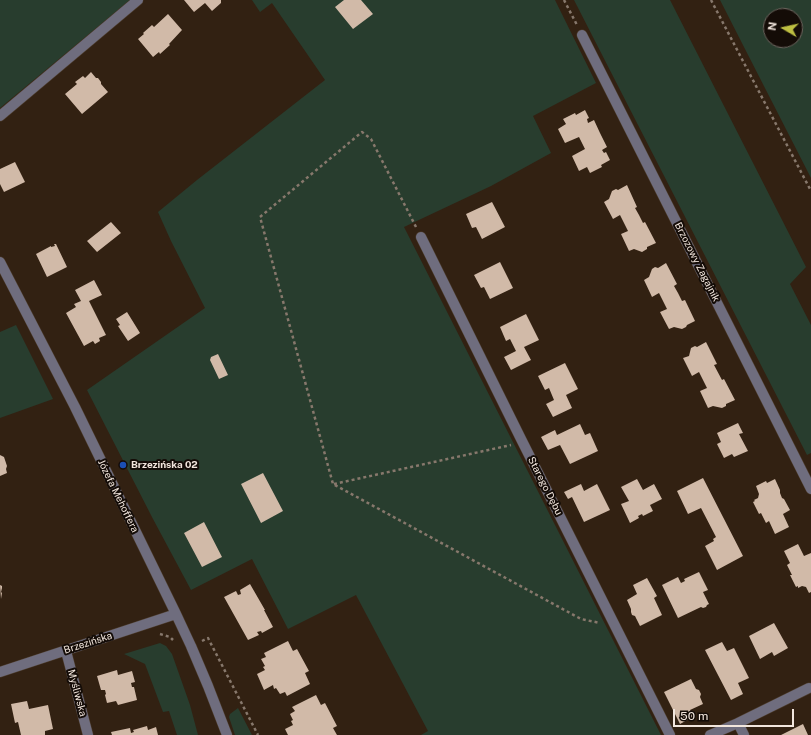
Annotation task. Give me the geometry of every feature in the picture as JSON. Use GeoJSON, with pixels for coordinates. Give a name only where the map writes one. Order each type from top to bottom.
{"type":"FeatureCollection","features":[{"type":"Feature","properties":{"kind":"street"},"geometry":{"type":"LineString","coordinates":[[0,116],[138,0]]}},
{"type":"Feature","properties":{"kind":"street","name":"Brzozowy Zagajnik"},"geometry":{"type":"LineString","coordinates":[[582,36],[811,489]]}},
{"type":"Feature","properties":{"kind":"street","name":"Starego Dębu"},"geometry":{"type":"LineString","coordinates":[[421,237],[670,735]]}},
{"type":"Feature","properties":{"kind":"street","name":"Józefa Mehoffera"},"geometry":{"type":"LineString","coordinates":[[0,262],[75,407],[176,614],[227,735]]}},
{"type":"Feature","properties":{"kind":"street","name":"Brzezińska"},"geometry":{"type":"LineString","coordinates":[[0,672],[176,614]]}},
{"type":"Feature","properties":{"kind":"street","name":"Myśliwska"},"geometry":{"type":"LineString","coordinates":[[66,650],[88,735]]}},
{"type":"Feature","properties":{"kind":"street"},"geometry":{"type":"LineString","coordinates":[[710,735],[809,688]]}},
{"type":"Feature","properties":{"kind":"street"},"geometry":{"type":"LineString","coordinates":[[738,723],[744,735]]}},
{"type":"Feature","properties":{"kind":"path"},"geometry":{"type":"LineString","coordinates":[[564,0],[582,36]]}},
{"type":"Feature","properties":{"kind":"path"},"geometry":{"type":"LineString","coordinates":[[711,0],[811,191]]}},
{"type":"Feature","properties":{"kind":"path"},"geometry":{"type":"LineString","coordinates":[[421,237],[371,139],[362,132],[260,217],[333,484],[581,619],[614,625]]}},
{"type":"Feature","properties":{"kind":"path"},"geometry":{"type":"LineString","coordinates":[[333,484],[512,445],[521,439]]}},
{"type":"Feature","properties":{"kind":"green space"},"geometry":{"type":"Polygon","coordinates":[[[0,0],[130,0],[0,108],[0,0]]]}},
{"type":"Feature","properties":{"kind":"green space"},"geometry":{"type":"Polygon","coordinates":[[[252,0],[555,0],[596,83],[533,116],[551,153],[491,186],[404,227],[661,735],[421,735],[428,731],[356,595],[288,629],[252,559],[191,590],[87,390],[205,308],[158,212],[325,80],[272,3],[260,12],[252,0]]]}},
{"type":"Feature","properties":{"kind":"green space"},"geometry":{"type":"Polygon","coordinates":[[[574,0],[670,0],[806,267],[790,284],[811,325],[811,453],[807,455],[574,0]]]}},
{"type":"Feature","properties":{"kind":"green space"},"geometry":{"type":"Polygon","coordinates":[[[720,0],[811,0],[811,178],[720,0]]]}},
{"type":"Feature","properties":{"kind":"green space"},"geometry":{"type":"Polygon","coordinates":[[[16,325],[53,399],[0,418],[0,332],[16,325]]]}},
{"type":"Feature","properties":{"kind":"green space"},"geometry":{"type":"Polygon","coordinates":[[[160,643],[166,646],[172,654],[190,705],[198,735],[177,735],[169,711],[163,712],[145,664],[124,654],[160,643]]]}},
{"type":"Feature","properties":{"kind":"green space"},"geometry":{"type":"Polygon","coordinates":[[[238,708],[252,735],[235,735],[229,717],[230,714],[238,708]]]}},
{"type":"Feature","properties":{"kind":"building"},"geometry":{"type":"Polygon","coordinates":[[[184,0],[221,0],[221,3],[212,11],[205,3],[194,12],[184,0]]]}},
{"type":"Feature","properties":{"kind":"building"},"geometry":{"type":"Polygon","coordinates":[[[344,0],[361,0],[373,14],[353,29],[335,7],[344,0]]]}},
{"type":"Feature","properties":{"kind":"building"},"geometry":{"type":"Polygon","coordinates":[[[168,14],[182,30],[169,44],[170,45],[160,54],[159,52],[153,57],[138,39],[152,25],[154,27],[168,14]]]}},
{"type":"Feature","properties":{"kind":"building"},"geometry":{"type":"Polygon","coordinates":[[[91,72],[96,78],[98,78],[108,92],[82,114],[65,94],[77,84],[75,82],[83,76],[85,78],[91,72]]]}},
{"type":"Feature","properties":{"kind":"building"},"geometry":{"type":"Polygon","coordinates":[[[585,110],[589,118],[587,119],[588,123],[594,120],[607,147],[602,150],[604,153],[606,152],[610,160],[601,165],[602,167],[590,173],[587,167],[579,171],[572,156],[585,149],[579,137],[565,143],[558,129],[566,124],[563,119],[575,113],[576,115],[585,110]]]}},
{"type":"Feature","properties":{"kind":"building"},"geometry":{"type":"Polygon","coordinates":[[[15,162],[25,182],[4,192],[0,184],[0,169],[15,162]]]}},
{"type":"Feature","properties":{"kind":"building"},"geometry":{"type":"Polygon","coordinates":[[[627,185],[637,207],[635,208],[643,223],[645,222],[656,243],[647,247],[647,249],[642,252],[634,249],[629,251],[621,234],[628,231],[620,215],[613,219],[604,202],[609,199],[612,191],[616,189],[618,190],[627,185]]]}},
{"type":"Feature","properties":{"kind":"building"},"geometry":{"type":"Polygon","coordinates":[[[492,202],[505,227],[482,239],[476,227],[472,228],[466,214],[492,202]]]}},
{"type":"Feature","properties":{"kind":"building"},"geometry":{"type":"Polygon","coordinates":[[[111,222],[121,233],[97,252],[87,241],[111,222]]]}},
{"type":"Feature","properties":{"kind":"building"},"geometry":{"type":"Polygon","coordinates":[[[54,244],[56,244],[67,267],[47,277],[36,254],[51,246],[55,246],[54,244]]]}},
{"type":"Feature","properties":{"kind":"building"},"geometry":{"type":"Polygon","coordinates":[[[500,262],[513,288],[490,299],[484,287],[481,288],[474,275],[500,262]]]}},
{"type":"Feature","properties":{"kind":"building"},"geometry":{"type":"Polygon","coordinates":[[[666,263],[677,284],[674,286],[682,301],[685,300],[695,321],[682,329],[674,327],[669,329],[660,312],[667,309],[659,293],[652,297],[644,280],[649,277],[652,269],[655,267],[658,268],[666,263]]]}},
{"type":"Feature","properties":{"kind":"building"},"geometry":{"type":"Polygon","coordinates":[[[94,280],[102,295],[89,301],[106,335],[99,338],[100,341],[95,344],[93,341],[84,346],[66,313],[76,307],[74,304],[81,301],[75,290],[94,280]]]}},
{"type":"Feature","properties":{"kind":"building"},"geometry":{"type":"Polygon","coordinates":[[[127,312],[140,333],[128,341],[118,326],[120,325],[116,319],[127,312]]]}},
{"type":"Feature","properties":{"kind":"building"},"geometry":{"type":"Polygon","coordinates":[[[526,314],[539,340],[524,347],[531,360],[511,370],[504,357],[516,351],[510,339],[506,341],[500,327],[526,314]]]}},
{"type":"Feature","properties":{"kind":"building"},"geometry":{"type":"Polygon","coordinates":[[[706,342],[717,364],[714,365],[722,380],[724,379],[735,400],[726,404],[726,406],[722,408],[713,406],[708,408],[700,391],[707,388],[699,372],[692,376],[683,358],[689,356],[691,348],[695,346],[697,347],[706,342]]]}},
{"type":"Feature","properties":{"kind":"building"},"geometry":{"type":"Polygon","coordinates":[[[218,354],[228,375],[219,379],[210,360],[211,357],[218,354]]]}},
{"type":"Feature","properties":{"kind":"building"},"geometry":{"type":"Polygon","coordinates":[[[565,363],[578,389],[566,395],[572,408],[553,417],[546,404],[554,400],[549,388],[545,390],[538,376],[565,363]]]}},
{"type":"Feature","properties":{"kind":"building"},"geometry":{"type":"Polygon","coordinates":[[[738,423],[743,433],[739,434],[748,451],[734,457],[732,454],[724,458],[717,444],[721,442],[717,433],[738,423]]]}},
{"type":"Feature","properties":{"kind":"building"},"geometry":{"type":"Polygon","coordinates":[[[580,424],[585,435],[590,433],[598,451],[570,464],[560,445],[548,450],[541,437],[555,430],[557,435],[580,424]]]}},
{"type":"Feature","properties":{"kind":"building"},"geometry":{"type":"Polygon","coordinates":[[[0,455],[4,457],[7,466],[7,473],[0,476],[0,455]]]}},
{"type":"Feature","properties":{"kind":"building"},"geometry":{"type":"Polygon","coordinates":[[[263,473],[283,511],[261,523],[241,484],[263,473]]]}},
{"type":"Feature","properties":{"kind":"building"},"geometry":{"type":"Polygon","coordinates":[[[703,478],[743,556],[717,570],[705,546],[714,541],[713,539],[716,537],[701,508],[688,514],[677,491],[703,478]]]}},
{"type":"Feature","properties":{"kind":"building"},"geometry":{"type":"Polygon","coordinates":[[[637,479],[643,490],[654,484],[662,499],[650,505],[653,511],[643,516],[642,514],[638,516],[639,518],[630,523],[621,504],[629,501],[621,487],[637,479]]]}},
{"type":"Feature","properties":{"kind":"building"},"geometry":{"type":"Polygon","coordinates":[[[775,479],[782,498],[790,510],[783,514],[789,527],[775,534],[769,521],[766,523],[761,513],[759,514],[753,502],[758,498],[759,494],[756,486],[766,481],[767,483],[775,479]]]}},
{"type":"Feature","properties":{"kind":"building"},"geometry":{"type":"Polygon","coordinates":[[[581,484],[584,491],[597,484],[610,510],[584,522],[572,497],[568,499],[564,492],[581,484]]]}},
{"type":"Feature","properties":{"kind":"building"},"geometry":{"type":"Polygon","coordinates":[[[204,522],[222,557],[202,567],[184,533],[204,522]]]}},
{"type":"Feature","properties":{"kind":"building"},"geometry":{"type":"Polygon","coordinates":[[[798,544],[804,556],[811,553],[811,592],[809,593],[806,587],[796,587],[787,565],[790,563],[784,551],[798,544]]]}},
{"type":"Feature","properties":{"kind":"building"},"geometry":{"type":"Polygon","coordinates":[[[699,572],[708,590],[703,592],[709,604],[706,607],[701,607],[678,618],[662,585],[678,577],[681,583],[685,581],[684,579],[699,572]]]}},
{"type":"Feature","properties":{"kind":"building"},"geometry":{"type":"Polygon","coordinates":[[[647,578],[657,596],[654,598],[662,615],[640,626],[635,616],[632,615],[627,600],[637,594],[633,585],[647,578]]]}},
{"type":"Feature","properties":{"kind":"building"},"geometry":{"type":"Polygon","coordinates":[[[250,584],[273,627],[262,633],[261,631],[257,632],[259,635],[248,640],[224,597],[236,591],[238,595],[241,594],[240,590],[250,584]]]}},
{"type":"Feature","properties":{"kind":"building"},"geometry":{"type":"Polygon","coordinates":[[[0,585],[2,586],[1,599],[0,585]]]}},
{"type":"Feature","properties":{"kind":"building"},"geometry":{"type":"Polygon","coordinates":[[[774,623],[788,648],[774,656],[772,652],[760,659],[749,636],[774,623]]]}},
{"type":"Feature","properties":{"kind":"building"},"geometry":{"type":"Polygon","coordinates":[[[288,641],[293,651],[297,649],[309,671],[305,673],[310,684],[287,696],[285,692],[280,694],[276,688],[274,689],[273,685],[264,690],[257,674],[265,670],[263,667],[265,666],[261,659],[266,657],[264,653],[288,641]]]}},
{"type":"Feature","properties":{"kind":"building"},"geometry":{"type":"Polygon","coordinates":[[[722,642],[727,651],[734,648],[749,678],[738,683],[743,694],[731,700],[705,650],[722,642]]]}},
{"type":"Feature","properties":{"kind":"building"},"geometry":{"type":"Polygon","coordinates":[[[117,670],[118,675],[132,671],[135,682],[131,683],[132,687],[134,687],[137,700],[118,705],[116,701],[107,703],[105,690],[101,690],[97,676],[117,670]]]}},
{"type":"Feature","properties":{"kind":"building"},"geometry":{"type":"Polygon","coordinates":[[[691,679],[696,689],[699,690],[701,694],[700,697],[703,704],[690,710],[693,717],[680,724],[664,692],[691,679]]]}},
{"type":"Feature","properties":{"kind":"building"},"geometry":{"type":"Polygon","coordinates":[[[316,695],[321,705],[325,703],[337,726],[333,728],[337,735],[288,735],[285,729],[293,725],[291,721],[293,720],[290,714],[295,711],[292,707],[316,695]]]}},
{"type":"Feature","properties":{"kind":"building"},"geometry":{"type":"Polygon","coordinates":[[[27,701],[29,709],[48,705],[53,729],[45,731],[45,735],[21,735],[18,722],[15,723],[11,704],[27,701]]]}},
{"type":"Feature","properties":{"kind":"building"},"geometry":{"type":"Polygon","coordinates":[[[803,724],[808,735],[781,735],[803,724]]]}},
{"type":"Feature","properties":{"kind":"building"},"geometry":{"type":"Polygon","coordinates":[[[147,726],[148,730],[156,727],[158,735],[112,735],[111,732],[130,728],[131,733],[134,732],[133,730],[147,726]]]}},
{"type":"Feature","properties":{"kind":"place","name":"Brzezińska 02"},"geometry":{"type":"Point","coordinates":[123,465]}}]}
